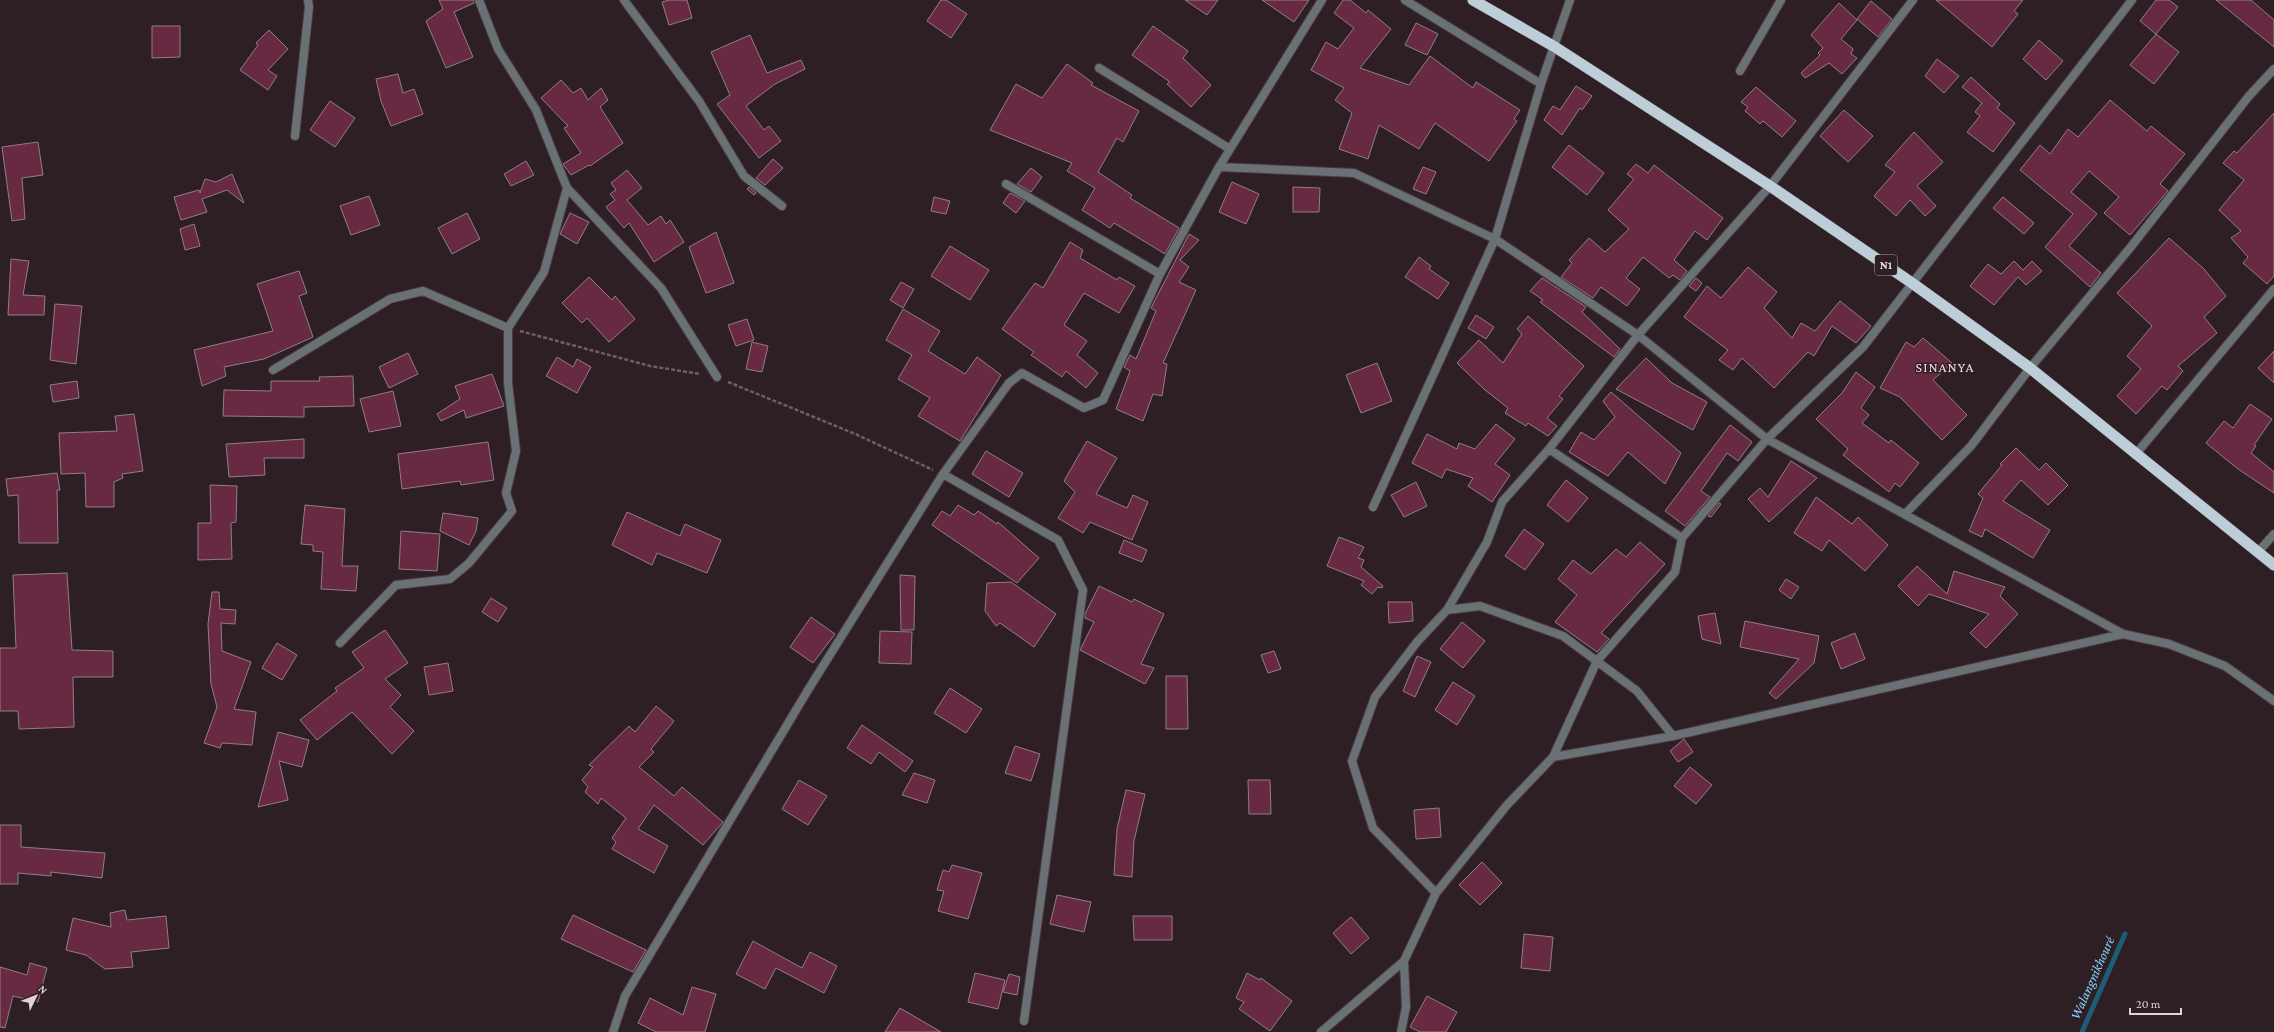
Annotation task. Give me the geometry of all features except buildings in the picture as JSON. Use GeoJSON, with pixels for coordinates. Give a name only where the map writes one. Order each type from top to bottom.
{"type":"FeatureCollection","features":[{"type":"Feature","properties":{"kind":"highway","name":"N1"},"geometry":{"type":"LineString","coordinates":[[1473,0],[1555,47],[1770,186],[1912,283],[2030,368],[2135,455],[2259,551],[2274,565]]}},
{"type":"Feature","properties":{"kind":"street"},"geometry":{"type":"LineString","coordinates":[[295,136],[309,7],[308,0]]}},
{"type":"Feature","properties":{"kind":"street"},"geometry":{"type":"LineString","coordinates":[[479,0],[498,49],[536,110],[568,188],[661,288],[717,377]]}},
{"type":"Feature","properties":{"kind":"street"},"geometry":{"type":"LineString","coordinates":[[624,0],[699,101],[744,176],[782,206]]}},
{"type":"Feature","properties":{"kind":"street"},"geometry":{"type":"LineString","coordinates":[[613,1032],[625,996],[808,690],[943,474],[1009,383],[1022,373],[1084,408],[1103,400],[1160,274],[1219,167],[1322,0]]}},
{"type":"Feature","properties":{"kind":"street"},"geometry":{"type":"LineString","coordinates":[[1405,0],[1541,84]]}},
{"type":"Feature","properties":{"kind":"street"},"geometry":{"type":"LineString","coordinates":[[1373,507],[1495,239],[1541,84],[1570,0]]}},
{"type":"Feature","properties":{"kind":"street"},"geometry":{"type":"LineString","coordinates":[[1740,71],[1781,0]]}},
{"type":"Feature","properties":{"kind":"street"},"geometry":{"type":"LineString","coordinates":[[1436,893],[1373,828],[1352,761],[1375,697],[1417,642],[1447,610],[1487,542],[1502,502],[1549,449],[1638,335],[1770,186],[1913,0]]}},
{"type":"Feature","properties":{"kind":"street"},"geometry":{"type":"LineString","coordinates":[[1321,1032],[1404,960],[1436,893],[1507,805],[1553,757],[1597,661],[1675,572],[1682,538],[1767,439],[1863,347],[2132,0]]}},
{"type":"Feature","properties":{"kind":"street"},"geometry":{"type":"LineString","coordinates":[[1099,68],[1230,150]]}},
{"type":"Feature","properties":{"kind":"street"},"geometry":{"type":"LineString","coordinates":[[1905,514],[1972,446],[2030,368],[2130,248],[2249,96],[2274,69]]}},
{"type":"Feature","properties":{"kind":"street"},"geometry":{"type":"LineString","coordinates":[[1219,167],[1354,173],[1495,239],[1638,335],[1767,439],[2123,634],[2169,644],[2224,666],[2274,701]]}},
{"type":"Feature","properties":{"kind":"street"},"geometry":{"type":"LineString","coordinates":[[1006,184],[1160,274]]}},
{"type":"Feature","properties":{"kind":"street"},"geometry":{"type":"LineString","coordinates":[[340,643],[396,585],[450,580],[469,563],[512,511],[506,493],[516,451],[508,383],[508,328],[544,272],[568,188]]}},
{"type":"Feature","properties":{"kind":"street"},"geometry":{"type":"LineString","coordinates":[[2135,455],[2274,289]]}},
{"type":"Feature","properties":{"kind":"street"},"geometry":{"type":"LineString","coordinates":[[273,370],[390,299],[423,291],[508,328]]}},
{"type":"Feature","properties":{"kind":"street"},"geometry":{"type":"LineString","coordinates":[[1549,449],[1682,538]]}},
{"type":"Feature","properties":{"kind":"street"},"geometry":{"type":"LineString","coordinates":[[943,474],[1058,540],[1083,590],[1024,1021]]}},
{"type":"Feature","properties":{"kind":"street"},"geometry":{"type":"LineString","coordinates":[[2259,551],[2274,534]]}},
{"type":"Feature","properties":{"kind":"street"},"geometry":{"type":"LineString","coordinates":[[1447,610],[1480,606],[1503,612],[1564,636],[1637,691],[1673,736]]}},
{"type":"Feature","properties":{"kind":"street"},"geometry":{"type":"LineString","coordinates":[[1553,757],[1673,736],[2123,634]]}},
{"type":"Feature","properties":{"kind":"street"},"geometry":{"type":"LineString","coordinates":[[1401,1032],[1406,1007],[1404,960]]}},
{"type":"Feature","properties":{"kind":"path"},"geometry":{"type":"LineString","coordinates":[[508,328],[650,366],[717,377],[853,433],[943,474]]}},
{"type":"Feature","properties":{"kind":"waterway","name":"Walangnikhouré"},"geometry":{"type":"LineString","coordinates":[[2082,1032],[2125,934]]}},
{"type":"Feature","properties":{"kind":"district","name":"SINANYA"},"geometry":{"type":"Point","coordinates":[1945,367]}}]}
